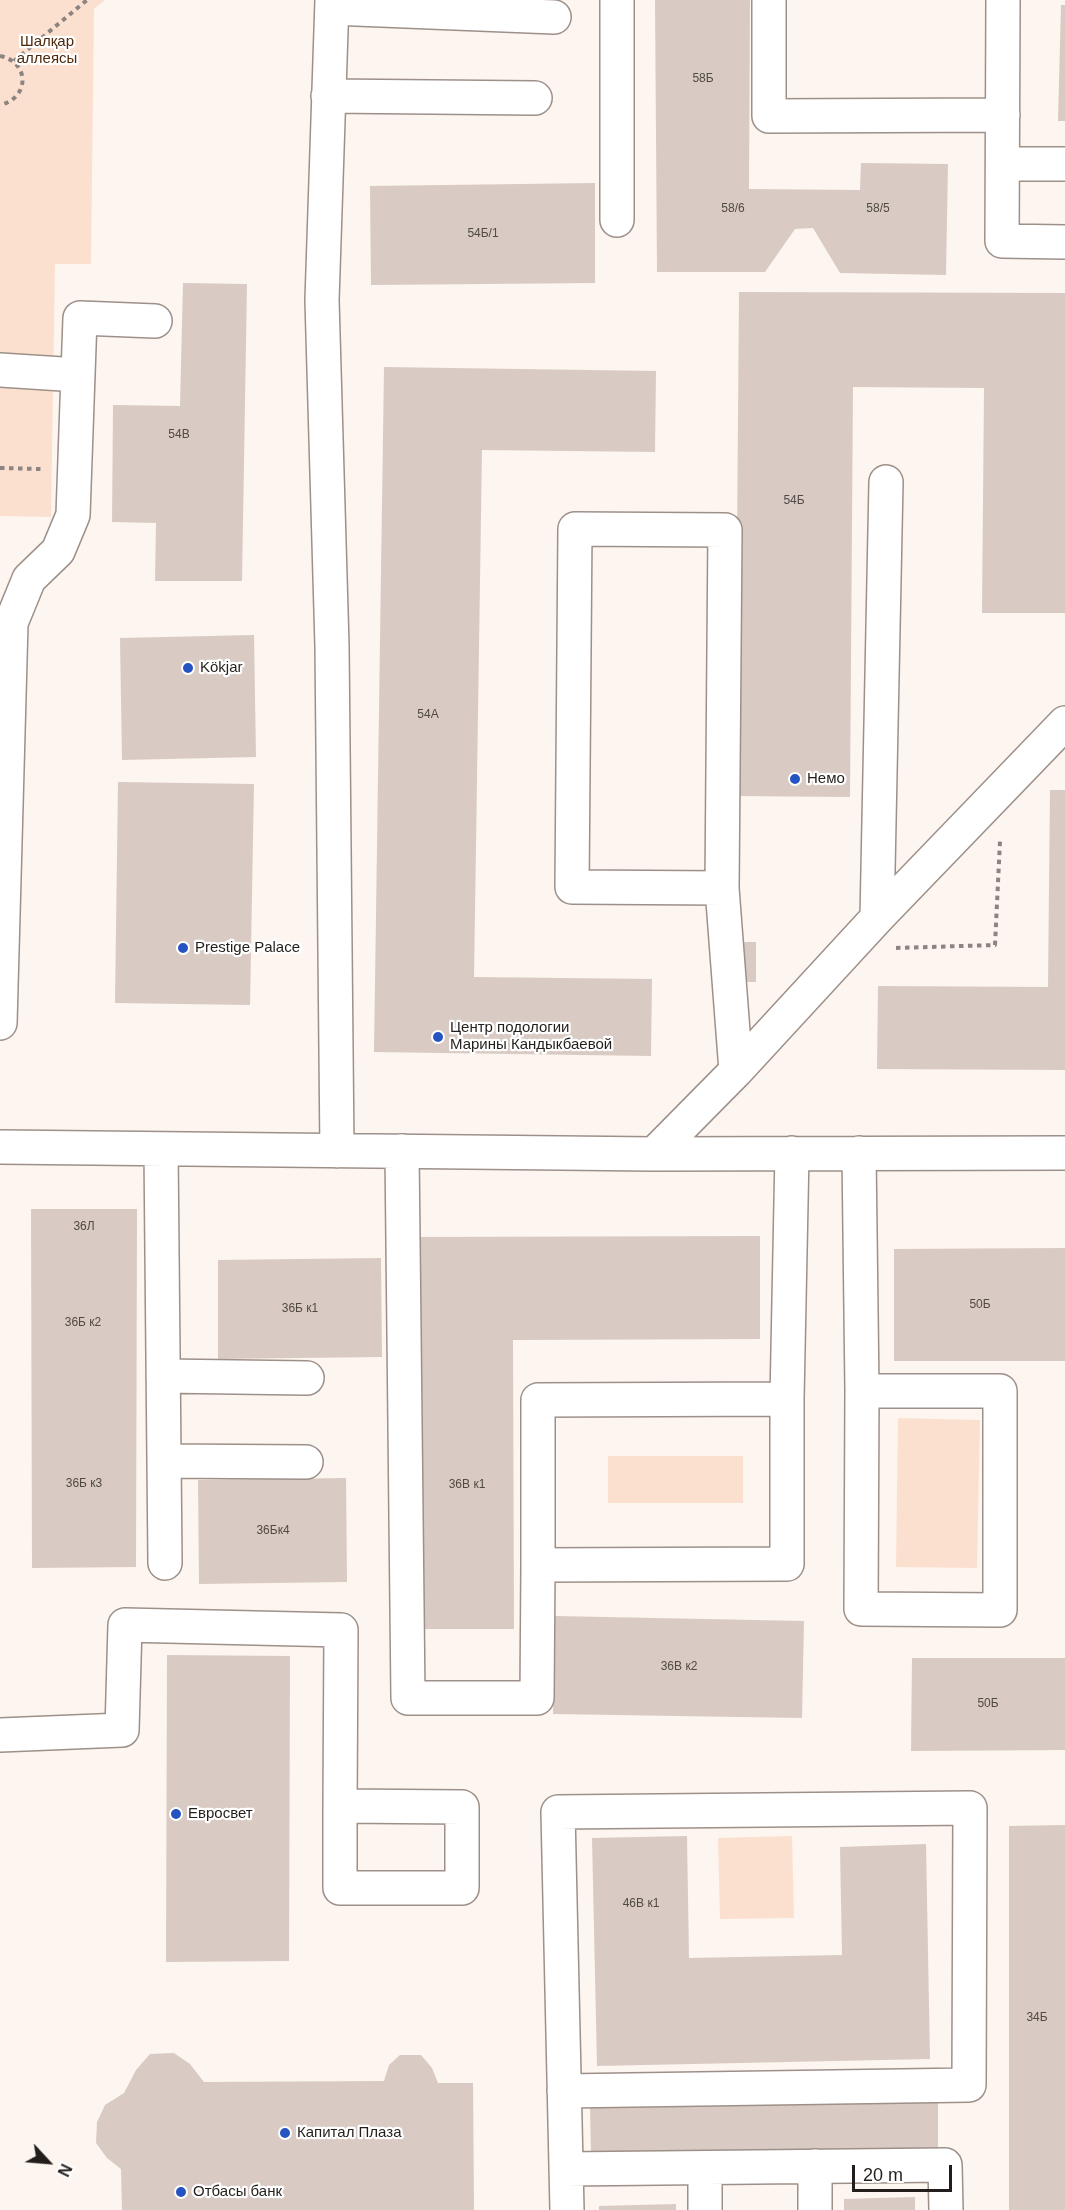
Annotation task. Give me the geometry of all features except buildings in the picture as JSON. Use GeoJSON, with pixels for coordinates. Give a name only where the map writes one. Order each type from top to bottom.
{"type":"FeatureCollection","features":[{"type":"Feature","properties":{"kind":"street"},"geometry":{"type":"LineString","coordinates":[[617,0],[617,220]]}},
{"type":"Feature","properties":{"kind":"street"},"geometry":{"type":"LineString","coordinates":[[769,0],[769,116],[1003,115]]}},
{"type":"Feature","properties":{"kind":"street"},"geometry":{"type":"LineString","coordinates":[[1003,0],[1002,241],[1065,242]]}},
{"type":"Feature","properties":{"kind":"street"},"geometry":{"type":"LineString","coordinates":[[337,1151],[332,646],[322,300],[332,4],[554,16]]}},
{"type":"Feature","properties":{"kind":"street"},"geometry":{"type":"LineString","coordinates":[[328,96],[535,98]]}},
{"type":"Feature","properties":{"kind":"street"},"geometry":{"type":"LineString","coordinates":[[1003,164],[1065,164]]}},
{"type":"Feature","properties":{"kind":"street"},"geometry":{"type":"LineString","coordinates":[[0,1023],[11,622],[29,579],[58,551],[73,515],[80,318],[155,321]]}},
{"type":"Feature","properties":{"kind":"street"},"geometry":{"type":"LineString","coordinates":[[0,370],[78,375]]}},
{"type":"Feature","properties":{"kind":"street"},"geometry":{"type":"LineString","coordinates":[[877,918],[886,482]]}},
{"type":"Feature","properties":{"kind":"street"},"geometry":{"type":"LineString","coordinates":[[722,888],[572,887],[575,529],[725,530],[722,888],[736,1071]]}},
{"type":"Feature","properties":{"kind":"street"},"geometry":{"type":"LineString","coordinates":[[654,1154],[736,1071],[877,918],[1065,723]]}},
{"type":"Feature","properties":{"kind":"street"},"geometry":{"type":"LineString","coordinates":[[0,1147],[654,1154],[1065,1153]]}},
{"type":"Feature","properties":{"kind":"street"},"geometry":{"type":"LineString","coordinates":[[161,1149],[165,1563]]}},
{"type":"Feature","properties":{"kind":"street"},"geometry":{"type":"LineString","coordinates":[[402,1151],[408,1698],[537,1698],[538,1400],[787,1399]]}},
{"type":"Feature","properties":{"kind":"street"},"geometry":{"type":"LineString","coordinates":[[538,1565],[786,1564],[792,1153]]}},
{"type":"Feature","properties":{"kind":"street"},"geometry":{"type":"LineString","coordinates":[[859,1154],[862,1391],[861,1609],[1000,1610],[1000,1391],[862,1391]]}},
{"type":"Feature","properties":{"kind":"street"},"geometry":{"type":"LineString","coordinates":[[163,1376],[307,1378]]}},
{"type":"Feature","properties":{"kind":"street"},"geometry":{"type":"LineString","coordinates":[[164,1461],[306,1462]]}},
{"type":"Feature","properties":{"kind":"street"},"geometry":{"type":"LineString","coordinates":[[0,1735],[122,1730],[124,1625],[341,1630],[340,1806]]}},
{"type":"Feature","properties":{"kind":"street"},"geometry":{"type":"LineString","coordinates":[[564,2091],[969,2085],[970,1808],[558,1812],[564,2091],[567,2210]]}},
{"type":"Feature","properties":{"kind":"street"},"geometry":{"type":"LineString","coordinates":[[566,2169],[945,2165],[946,2210]]}},
{"type":"Feature","properties":{"kind":"street"},"geometry":{"type":"LineString","coordinates":[[815,2166],[815,2210]]}},
{"type":"Feature","properties":{"kind":"street"},"geometry":{"type":"LineString","coordinates":[[705,2168],[705,2210]]}},
{"type":"Feature","properties":{"kind":"path"},"geometry":{"type":"LineString","coordinates":[[14,61],[87,0]]}},
{"type":"Feature","properties":{"kind":"path"},"geometry":{"type":"LineString","coordinates":[[0,56],[14,61],[22,75],[20,91],[9,103],[0,105]]}},
{"type":"Feature","properties":{"kind":"path"},"geometry":{"type":"LineString","coordinates":[[0,468],[75,469]]}},
{"type":"Feature","properties":{"kind":"path"},"geometry":{"type":"LineString","coordinates":[[892,948],[995,945],[1000,837]]}},
{"type":"Feature","properties":{"kind":"green space","name":"Шалқар аллеясы"},"geometry":{"type":"Polygon","coordinates":[[[0,0],[105,0],[94,9],[91,264],[55,264],[51,517],[0,516],[0,0]]]}},
{"type":"Feature","properties":{"kind":"green space"},"geometry":{"type":"Polygon","coordinates":[[[898,1418],[980,1420],[977,1568],[896,1567],[898,1418]]]}},
{"type":"Feature","properties":{"kind":"green space"},"geometry":{"type":"Polygon","coordinates":[[[608,1456],[743,1456],[743,1503],[608,1503],[608,1456]]]}},
{"type":"Feature","properties":{"kind":"green space"},"geometry":{"type":"Polygon","coordinates":[[[792,1836],[794,1918],[720,1919],[718,1838],[792,1836]]]}},
{"type":"Feature","properties":{"kind":"place","name":"Kökjar"},"geometry":{"type":"Point","coordinates":[188,668]}},
{"type":"Feature","properties":{"kind":"place","name":"Немо"},"geometry":{"type":"Point","coordinates":[795,779]}},
{"type":"Feature","properties":{"kind":"place","name":"Prestige Palace"},"geometry":{"type":"Point","coordinates":[183,948]}},
{"type":"Feature","properties":{"kind":"place","name":"Центр подологии Марины Кандыкбаевой"},"geometry":{"type":"Point","coordinates":[438,1037]}},
{"type":"Feature","properties":{"kind":"place","name":"Евросвет"},"geometry":{"type":"Point","coordinates":[176,1814]}},
{"type":"Feature","properties":{"kind":"place","name":"Капитал Плаза"},"geometry":{"type":"Point","coordinates":[285,2133]}},
{"type":"Feature","properties":{"kind":"place","name":"Отбасы банк"},"geometry":{"type":"Point","coordinates":[181,2192]}}]}
